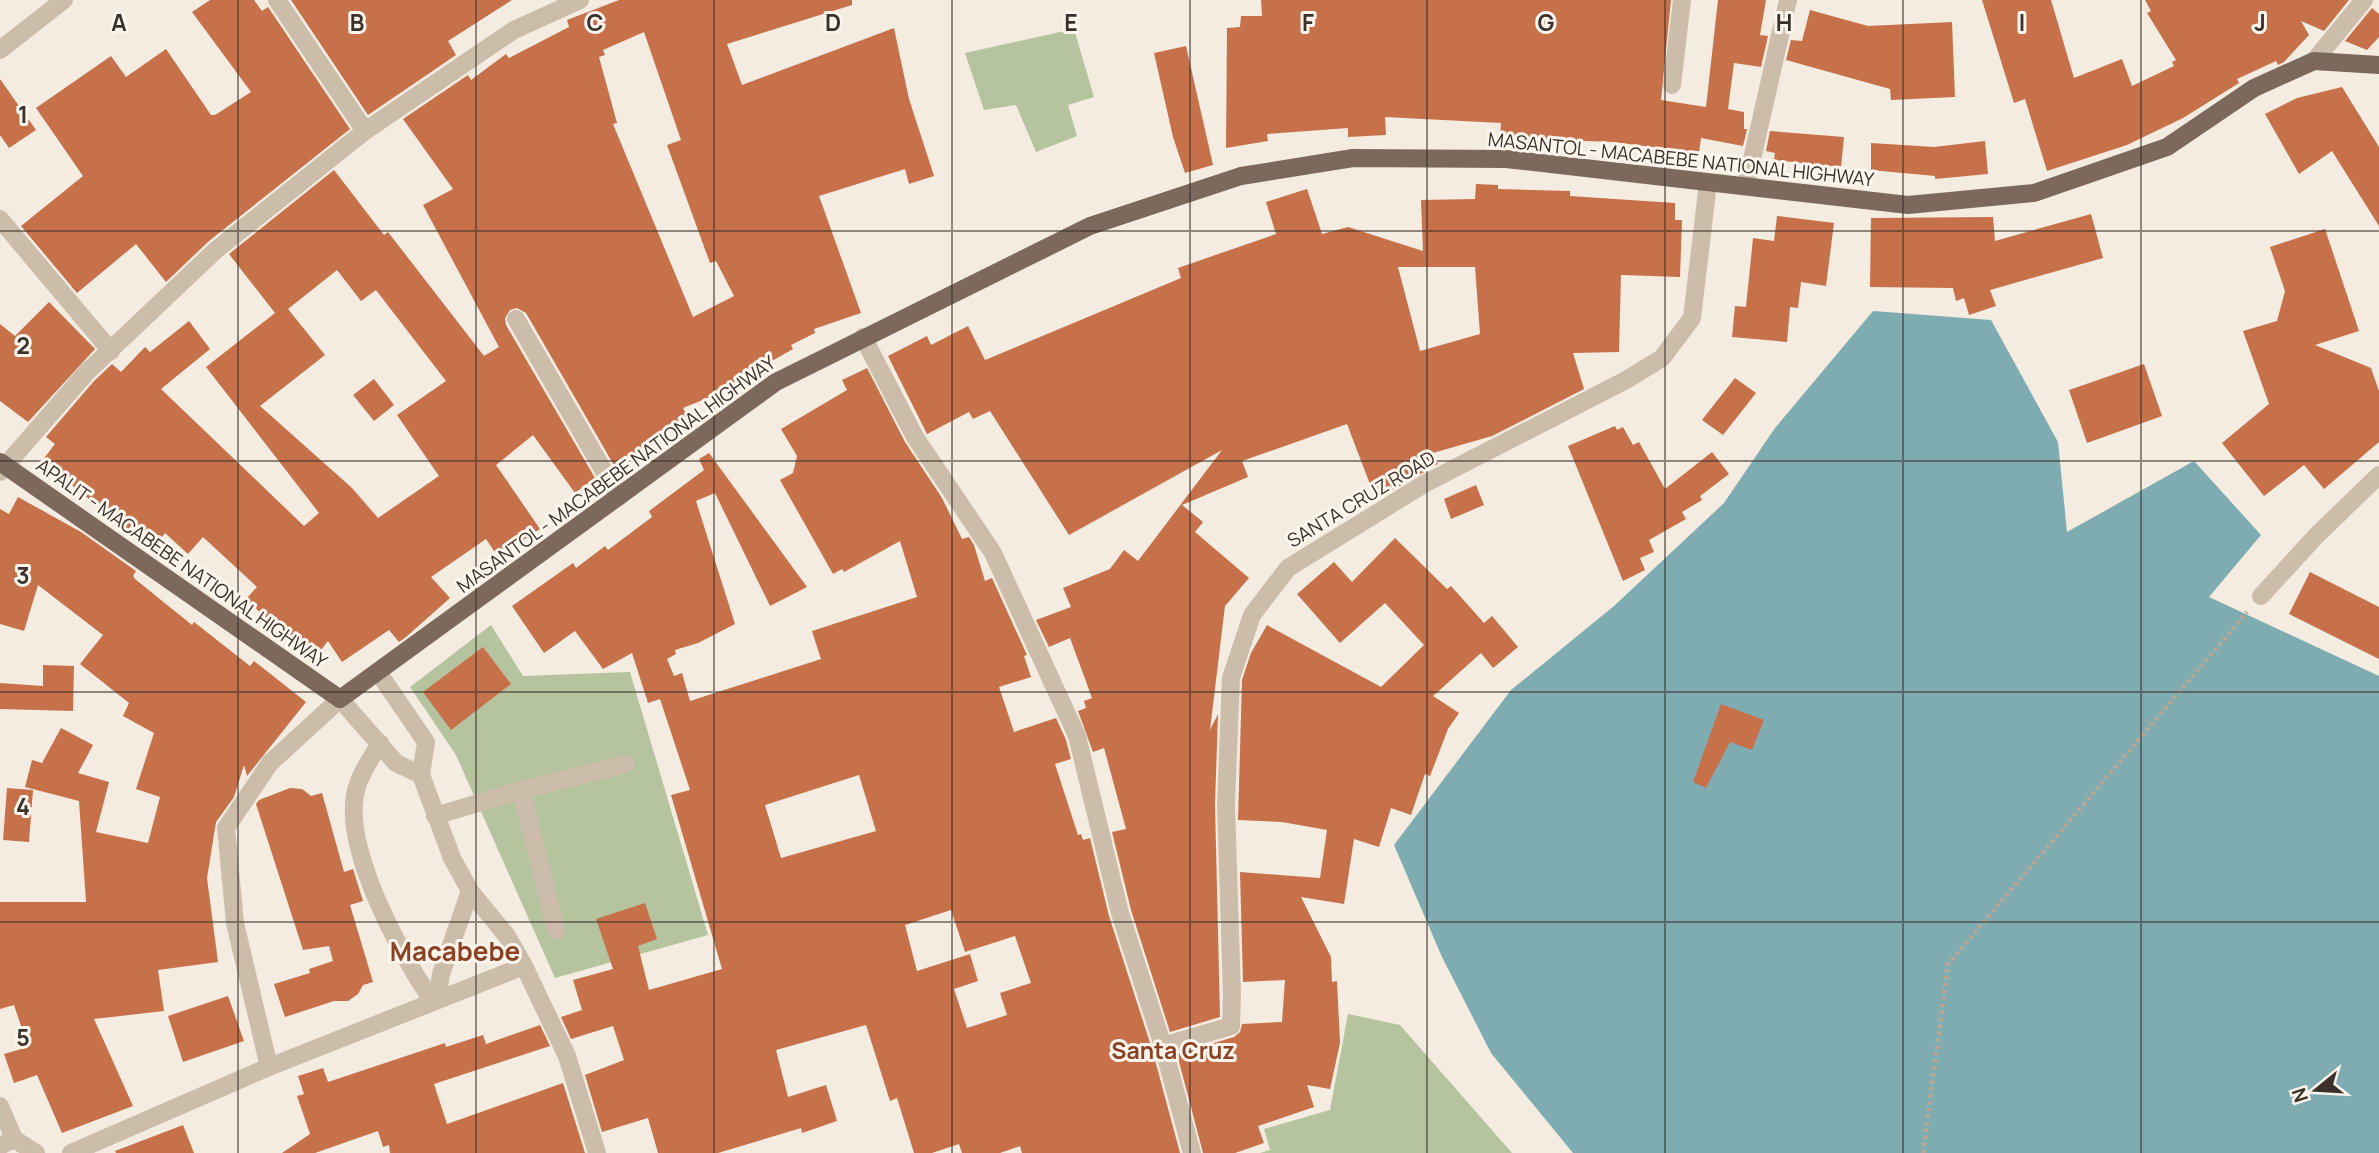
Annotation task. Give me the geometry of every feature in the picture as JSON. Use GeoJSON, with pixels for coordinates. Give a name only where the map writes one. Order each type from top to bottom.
{"type":"FeatureCollection","features":[{"type":"Feature","properties":{"kind":"main road","name":"MASANTOL - MACABEBE NATIONAL HIGHWAY"},"geometry":{"type":"LineString","coordinates":[[340,699],[776,382],[1090,226],[1241,176],[1353,158],[1506,159],[1909,205],[2034,193],[2167,147],[2255,88],[2314,61],[2379,65]]}},
{"type":"Feature","properties":{"kind":"main road","name":"APALIT - MACABEBE NATIONAL HIGHWAY"},"geometry":{"type":"LineString","coordinates":[[2,466],[340,699]]}},
{"type":"Feature","properties":{"kind":"street"},"geometry":{"type":"LineString","coordinates":[[0,50],[64,0]]}},
{"type":"Feature","properties":{"kind":"street"},"geometry":{"type":"LineString","coordinates":[[276,0],[365,131]]}},
{"type":"Feature","properties":{"kind":"street"},"geometry":{"type":"LineString","coordinates":[[2,466],[86,373],[216,250],[365,131],[514,30],[580,0]]}},
{"type":"Feature","properties":{"kind":"street"},"geometry":{"type":"LineString","coordinates":[[1672,85],[1682,0]]}},
{"type":"Feature","properties":{"kind":"street"},"geometry":{"type":"LineString","coordinates":[[1746,186],[1788,0]]}},
{"type":"Feature","properties":{"kind":"street"},"geometry":{"type":"LineString","coordinates":[[2314,61],[2364,0]]}},
{"type":"Feature","properties":{"kind":"street","name":"SANTA CRUZ ROAD"},"geometry":{"type":"LineString","coordinates":[[1163,1046],[1231,1026],[1233,995],[1226,804],[1231,678],[1252,615],[1288,568],[1424,484],[1626,380],[1662,358],[1692,318],[1708,183]]}},
{"type":"Feature","properties":{"kind":"street"},"geometry":{"type":"LineString","coordinates":[[0,219],[111,351]]}},
{"type":"Feature","properties":{"kind":"street"},"geometry":{"type":"LineString","coordinates":[[516,319],[619,497]]}},
{"type":"Feature","properties":{"kind":"street"},"geometry":{"type":"LineString","coordinates":[[863,337],[915,437],[993,553],[1077,736],[1120,914],[1163,1046],[1192,1153]]}},
{"type":"Feature","properties":{"kind":"street"},"geometry":{"type":"LineString","coordinates":[[2261,596],[2316,536],[2379,475]]}},
{"type":"Feature","properties":{"kind":"street"},"geometry":{"type":"LineString","coordinates":[[378,672],[426,742],[421,775],[435,816],[470,891],[507,936],[524,966],[567,1056],[597,1153]]}},
{"type":"Feature","properties":{"kind":"street"},"geometry":{"type":"LineString","coordinates":[[269,1067],[235,923],[226,828],[270,763],[340,699],[397,762],[421,775]]}},
{"type":"Feature","properties":{"kind":"street"},"geometry":{"type":"LineString","coordinates":[[380,744],[356,787],[354,834],[375,892],[408,965],[435,1001]]}},
{"type":"Feature","properties":{"kind":"street"},"geometry":{"type":"LineString","coordinates":[[435,816],[521,790],[626,764]]}},
{"type":"Feature","properties":{"kind":"street"},"geometry":{"type":"LineString","coordinates":[[521,790],[556,930]]}},
{"type":"Feature","properties":{"kind":"street"},"geometry":{"type":"LineString","coordinates":[[435,1001],[441,974],[470,891]]}},
{"type":"Feature","properties":{"kind":"street"},"geometry":{"type":"LineString","coordinates":[[71,1153],[269,1067],[524,966]]}},
{"type":"Feature","properties":{"kind":"street"},"geometry":{"type":"LineString","coordinates":[[0,1106],[7,1142],[36,1153]]}},
{"type":"Feature","properties":{"kind":"path"},"geometry":{"type":"LineString","coordinates":[[1923,1153],[1948,964],[2261,596]]}},
{"type":"Feature","properties":{"kind":"green space"},"geometry":{"type":"Polygon","coordinates":[[[1074,29],[1094,97],[1068,105],[1077,136],[1036,152],[1016,105],[984,110],[965,53],[1074,29]]]}},
{"type":"Feature","properties":{"kind":"green space"},"geometry":{"type":"Polygon","coordinates":[[[491,625],[523,676],[630,672],[708,935],[555,978],[456,755],[410,687],[491,625]]]}},
{"type":"Feature","properties":{"kind":"green space"},"geometry":{"type":"Polygon","coordinates":[[[1348,1014],[1400,1025],[1512,1153],[1260,1153],[1270,1150],[1264,1129],[1330,1110],[1348,1014]]]}},
{"type":"Feature","properties":{"kind":"water"},"geometry":{"type":"Polygon","coordinates":[[[1873,311],[1991,320],[2058,442],[2067,532],[2194,461],[2261,535],[2209,597],[2379,676],[2379,1153],[1573,1153],[1491,1053],[1442,957],[1394,845],[1511,690],[1614,606],[1724,503],[1775,428],[1873,311]]]}},
{"type":"Feature","properties":{"kind":"building"},"geometry":{"type":"Polygon","coordinates":[[[210,0],[254,0],[262,11],[268,7],[350,129],[209,241],[166,282],[136,244],[77,293],[21,226],[83,176],[36,108],[111,56],[126,77],[166,49],[211,115],[215,115],[251,92],[192,12],[210,0]]]}},
{"type":"Feature","properties":{"kind":"building"},"geometry":{"type":"Polygon","coordinates":[[[291,0],[512,0],[448,41],[456,55],[368,115],[291,0]]]}},
{"type":"Feature","properties":{"kind":"building"},"geometry":{"type":"Polygon","coordinates":[[[619,0],[852,0],[852,5],[727,44],[742,85],[894,28],[909,99],[934,176],[909,184],[905,169],[819,196],[861,313],[814,329],[815,333],[791,345],[793,349],[724,388],[725,391],[683,408],[688,418],[663,431],[665,436],[615,467],[526,313],[517,308],[510,310],[505,318],[506,325],[595,478],[575,493],[533,435],[496,465],[540,529],[498,557],[486,539],[431,577],[450,598],[406,637],[399,642],[389,630],[342,662],[328,641],[317,655],[264,616],[246,599],[257,587],[203,537],[188,554],[165,533],[152,550],[42,461],[55,444],[46,437],[94,381],[112,364],[121,372],[145,347],[150,352],[189,321],[210,349],[161,389],[304,526],[319,513],[206,367],[275,313],[229,254],[334,170],[384,235],[388,232],[484,356],[499,347],[423,205],[453,189],[403,119],[468,75],[471,80],[506,54],[509,58],[569,27],[567,20],[619,0]],[[644,32],[603,50],[605,55],[599,57],[617,123],[613,124],[693,317],[734,296],[716,261],[710,263],[667,145],[681,140],[644,32]],[[337,270],[288,309],[325,355],[260,406],[352,488],[378,518],[439,476],[397,415],[446,381],[376,290],[361,301],[337,270]]]}},
{"type":"Feature","properties":{"kind":"building"},"geometry":{"type":"Polygon","coordinates":[[[1261,0],[1671,0],[1661,100],[1706,107],[1718,0],[1766,0],[1760,35],[1768,36],[1761,67],[1734,63],[1728,109],[1744,112],[1744,129],[1747,129],[1743,146],[1701,138],[1699,153],[1613,142],[1500,138],[1501,123],[1385,117],[1386,135],[1348,137],[1348,128],[1267,134],[1268,141],[1226,148],[1227,28],[1240,27],[1241,16],[1262,16],[1261,0]]]}},
{"type":"Feature","properties":{"kind":"building"},"geometry":{"type":"Polygon","coordinates":[[[1982,0],[2051,0],[2074,78],[2122,59],[2132,86],[2174,66],[2172,62],[2176,60],[2147,13],[2151,11],[2145,0],[2349,0],[2324,31],[2301,21],[2309,35],[2284,62],[2278,65],[2276,61],[2237,79],[2239,83],[2183,118],[2127,145],[2047,171],[2025,99],[2014,103],[1982,0]]]}},
{"type":"Feature","properties":{"kind":"building"},"geometry":{"type":"Polygon","coordinates":[[[2372,8],[2379,14],[2379,37],[2367,50],[2345,41],[2372,8]]]}},
{"type":"Feature","properties":{"kind":"building"},"geometry":{"type":"Polygon","coordinates":[[[1810,10],[1868,26],[1952,22],[1955,97],[1891,100],[1890,89],[1786,60],[1791,40],[1802,41],[1810,10]]]}},
{"type":"Feature","properties":{"kind":"building"},"geometry":{"type":"Polygon","coordinates":[[[1186,46],[1213,165],[1185,173],[1173,137],[1154,53],[1186,46]]]}},
{"type":"Feature","properties":{"kind":"building"},"geometry":{"type":"Polygon","coordinates":[[[0,79],[36,130],[9,148],[0,135],[0,79]]]}},
{"type":"Feature","properties":{"kind":"building"},"geometry":{"type":"Polygon","coordinates":[[[2342,87],[2379,147],[2379,226],[2332,151],[2299,174],[2265,114],[2297,98],[2342,87]]]}},
{"type":"Feature","properties":{"kind":"building"},"geometry":{"type":"Polygon","coordinates":[[[1770,131],[1844,137],[1841,167],[1774,160],[1775,153],[1766,151],[1770,131]]]}},
{"type":"Feature","properties":{"kind":"building"},"geometry":{"type":"Polygon","coordinates":[[[1985,141],[1988,174],[1935,179],[1935,176],[1871,170],[1871,143],[1934,147],[1985,141]]]}},
{"type":"Feature","properties":{"kind":"building"},"geometry":{"type":"Polygon","coordinates":[[[1476,184],[1498,185],[1498,189],[1570,191],[1570,196],[1675,203],[1675,220],[1682,220],[1680,277],[1621,275],[1619,352],[1573,353],[1584,389],[1492,436],[1433,453],[1438,464],[1376,500],[1347,424],[1242,461],[1248,477],[1182,505],[1203,522],[1195,532],[1249,578],[1225,606],[1210,730],[1218,714],[1215,804],[1220,1017],[1170,1032],[1131,910],[1112,832],[1126,829],[1104,748],[1093,752],[1078,711],[1086,708],[1084,701],[1092,698],[1070,638],[1049,647],[1036,620],[1071,607],[1063,588],[1110,569],[1124,550],[1138,561],[1222,450],[1069,535],[990,411],[973,419],[969,412],[927,434],[888,356],[927,336],[931,345],[968,326],[985,360],[1181,278],[1178,268],[1276,234],[1266,202],[1307,189],[1322,234],[1348,227],[1423,251],[1421,200],[1475,199],[1476,184]],[[1398,267],[1420,351],[1480,334],[1475,267],[1398,267]]]}},
{"type":"Feature","properties":{"kind":"building"},"geometry":{"type":"Polygon","coordinates":[[[2091,214],[2103,258],[1990,290],[1996,306],[1969,315],[1964,298],[1956,301],[1953,288],[1870,287],[1871,218],[1993,217],[1995,241],[2091,214]]]}},
{"type":"Feature","properties":{"kind":"building"},"geometry":{"type":"Polygon","coordinates":[[[1777,216],[1834,223],[1826,286],[1801,282],[1798,308],[1790,307],[1787,342],[1732,337],[1735,306],[1746,307],[1753,238],[1774,241],[1777,216]]]}},
{"type":"Feature","properties":{"kind":"building"},"geometry":{"type":"Polygon","coordinates":[[[2325,229],[2359,331],[2315,345],[2371,368],[2379,391],[2379,442],[2324,489],[2304,465],[2264,496],[2222,443],[2269,404],[2243,331],[2277,321],[2285,291],[2270,247],[2325,229]]]}},
{"type":"Feature","properties":{"kind":"building"},"geometry":{"type":"Polygon","coordinates":[[[49,302],[95,349],[28,422],[0,401],[0,324],[15,336],[49,302]]]}},
{"type":"Feature","properties":{"kind":"building"},"geometry":{"type":"Polygon","coordinates":[[[2144,364],[2162,416],[2087,443],[2069,390],[2144,364]]]}},
{"type":"Feature","properties":{"kind":"building"},"geometry":{"type":"Polygon","coordinates":[[[867,368],[905,442],[942,498],[962,539],[969,537],[974,545],[985,581],[992,578],[1027,655],[1024,656],[1031,677],[999,687],[1014,732],[1056,718],[1066,740],[1071,759],[1055,764],[1078,835],[1081,834],[1083,840],[1090,838],[1109,916],[1152,1049],[1180,1153],[1022,1153],[1020,1146],[1000,1153],[962,1153],[959,1144],[932,1153],[914,1153],[897,1098],[890,1101],[866,1025],[776,1050],[788,1097],[826,1085],[837,1121],[802,1133],[801,1128],[718,1153],[658,1153],[648,1118],[602,1132],[585,1075],[624,1060],[613,1026],[571,1039],[561,1017],[582,1010],[573,980],[613,969],[596,919],[645,903],[657,939],[638,946],[649,990],[722,969],[671,795],[690,790],[660,699],[648,703],[632,653],[603,669],[575,631],[544,653],[512,606],[573,563],[576,568],[605,546],[608,550],[652,517],[649,511],[704,470],[699,459],[709,453],[807,587],[770,606],[715,493],[696,501],[735,624],[698,643],[675,650],[676,654],[667,659],[674,676],[682,673],[690,701],[821,659],[812,631],[917,597],[900,541],[844,572],[842,569],[833,574],[780,480],[793,473],[797,456],[781,429],[847,390],[842,380],[867,368]],[[859,775],[765,805],[781,858],[876,831],[859,775]],[[951,910],[905,925],[917,971],[970,954],[978,981],[954,989],[967,1028],[1007,1015],[1000,993],[1031,983],[1015,936],[965,952],[951,910]]]}},
{"type":"Feature","properties":{"kind":"building"},"geometry":{"type":"Polygon","coordinates":[[[1735,378],[1756,393],[1723,435],[1702,420],[1735,378]]]}},
{"type":"Feature","properties":{"kind":"building"},"geometry":{"type":"Polygon","coordinates":[[[374,379],[394,405],[374,421],[353,395],[374,379]]]}},
{"type":"Feature","properties":{"kind":"building"},"geometry":{"type":"Polygon","coordinates":[[[1615,426],[1617,430],[1623,427],[1633,445],[1639,442],[1665,489],[1712,452],[1729,474],[1700,496],[1702,500],[1682,512],[1686,519],[1649,540],[1654,552],[1640,558],[1645,570],[1623,581],[1568,446],[1615,426]]]}},
{"type":"Feature","properties":{"kind":"building"},"geometry":{"type":"Polygon","coordinates":[[[1476,485],[1484,505],[1451,519],[1444,499],[1476,485]]]}},
{"type":"Feature","properties":{"kind":"building"},"geometry":{"type":"Polygon","coordinates":[[[18,497],[81,532],[136,571],[133,576],[135,579],[192,625],[194,622],[250,666],[254,661],[306,702],[247,776],[244,765],[234,797],[216,822],[207,878],[218,962],[158,970],[164,1011],[94,1019],[133,1106],[62,1133],[37,1075],[14,1083],[4,1054],[28,1047],[14,1005],[0,1009],[0,902],[86,902],[79,801],[25,787],[32,760],[42,763],[61,728],[93,745],[78,773],[109,782],[96,832],[148,843],[160,797],[136,789],[154,733],[123,716],[129,703],[80,664],[103,635],[38,585],[24,631],[0,624],[0,509],[9,514],[18,497]]]}},
{"type":"Feature","properties":{"kind":"building"},"geometry":{"type":"Polygon","coordinates":[[[1395,538],[1447,589],[1451,586],[1484,623],[1492,616],[1518,647],[1493,668],[1481,653],[1433,696],[1459,713],[1448,729],[1430,776],[1425,774],[1411,815],[1391,808],[1379,847],[1354,839],[1344,904],[1301,897],[1331,957],[1332,982],[1337,981],[1340,1043],[1330,1089],[1307,1085],[1314,1107],[1258,1126],[1264,1143],[1235,1153],[1203,1153],[1177,1054],[1234,1037],[1240,1032],[1242,1024],[1282,1022],[1285,980],[1243,982],[1240,872],[1320,878],[1327,830],[1282,822],[1238,820],[1242,680],[1251,653],[1267,625],[1381,687],[1424,645],[1385,603],[1340,643],[1297,594],[1334,562],[1352,582],[1395,538]]]}},
{"type":"Feature","properties":{"kind":"building"},"geometry":{"type":"Polygon","coordinates":[[[2310,572],[2379,607],[2379,659],[2289,614],[2310,572]]]}},
{"type":"Feature","properties":{"kind":"building"},"geometry":{"type":"Polygon","coordinates":[[[483,647],[511,684],[451,730],[423,692],[483,647]]]}},
{"type":"Feature","properties":{"kind":"building"},"geometry":{"type":"Polygon","coordinates":[[[43,665],[74,666],[73,711],[0,709],[0,683],[43,686],[43,665]]]}},
{"type":"Feature","properties":{"kind":"building"},"geometry":{"type":"Polygon","coordinates":[[[1721,704],[1764,720],[1752,750],[1730,742],[1706,788],[1693,782],[1721,704]]]}},
{"type":"Feature","properties":{"kind":"building"},"geometry":{"type":"Polygon","coordinates":[[[7,788],[33,790],[29,842],[3,840],[7,788]]]}},
{"type":"Feature","properties":{"kind":"building"},"geometry":{"type":"Polygon","coordinates":[[[290,788],[302,789],[311,796],[322,793],[344,872],[353,869],[363,901],[350,905],[373,982],[363,985],[358,994],[348,1001],[334,1001],[285,1017],[274,984],[310,973],[309,969],[333,961],[329,946],[303,950],[256,804],[259,800],[290,788]]]}},
{"type":"Feature","properties":{"kind":"building"},"geometry":{"type":"Polygon","coordinates":[[[228,996],[244,1041],[183,1062],[168,1016],[228,996]]]}},
{"type":"Feature","properties":{"kind":"building"},"geometry":{"type":"Polygon","coordinates":[[[540,1025],[550,1046],[434,1084],[447,1124],[563,1083],[585,1153],[390,1153],[389,1145],[383,1147],[378,1131],[315,1153],[282,1153],[310,1134],[297,1096],[304,1094],[298,1076],[323,1068],[328,1082],[445,1043],[446,1047],[483,1035],[486,1044],[540,1025]]]}},
{"type":"Feature","properties":{"kind":"building"},"geometry":{"type":"Polygon","coordinates":[[[183,1125],[194,1153],[115,1151],[183,1125]]]}},
{"type":"Feature","properties":{"kind":"district","name":"Macabebe"},"geometry":{"type":"Point","coordinates":[455,952]}},
{"type":"Feature","properties":{"kind":"district","name":"Santa Cruz"},"geometry":{"type":"Point","coordinates":[1173,1051]}}]}
